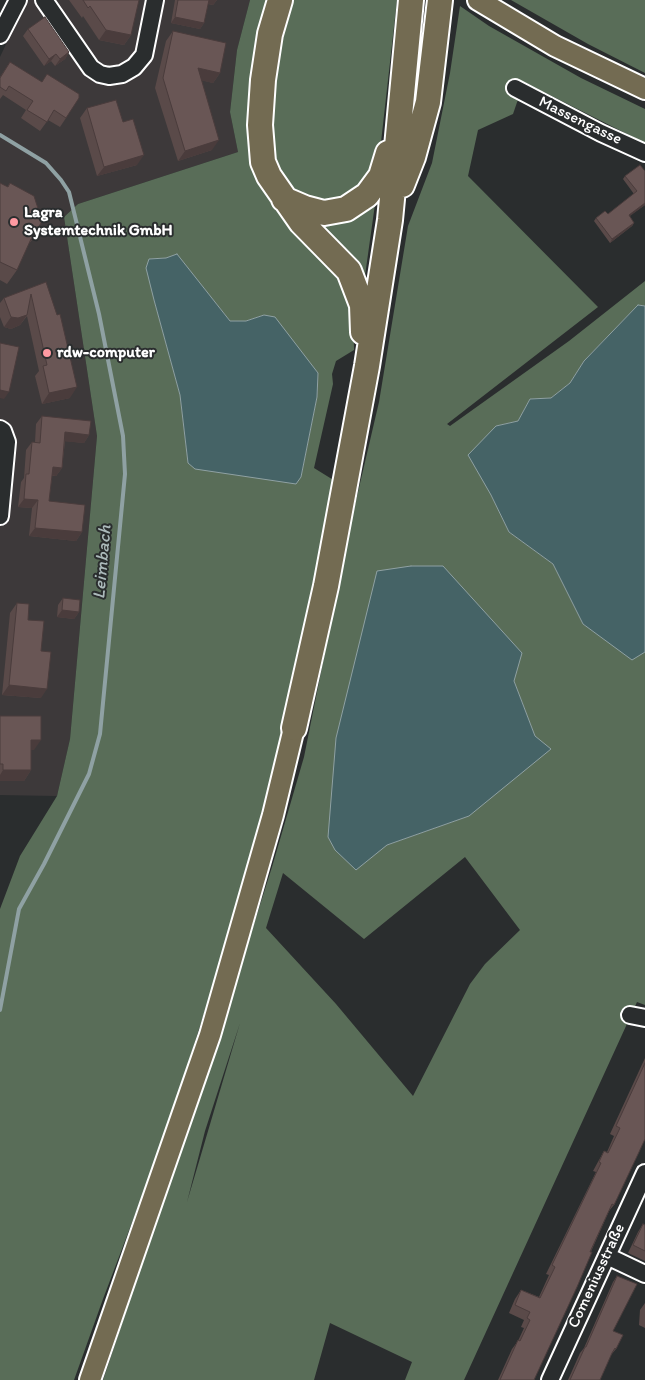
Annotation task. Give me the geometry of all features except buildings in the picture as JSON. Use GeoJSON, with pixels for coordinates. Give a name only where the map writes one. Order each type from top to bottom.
{"type":"FeatureCollection","features":[{"type":"Feature","properties":{"kind":"highway"},"geometry":{"type":"LineString","coordinates":[[280,0],[270,34],[263,80],[260,126],[263,162],[269,176],[301,222],[349,271],[362,305],[362,330],[367,366]]}},
{"type":"Feature","properties":{"kind":"highway"},"geometry":{"type":"LineString","coordinates":[[294,728],[326,586],[367,366],[390,220],[411,0]]}},
{"type":"Feature","properties":{"kind":"highway"},"geometry":{"type":"LineString","coordinates":[[390,220],[413,157],[428,102],[440,0]]}},
{"type":"Feature","properties":{"kind":"highway"},"geometry":{"type":"LineString","coordinates":[[284,198],[304,208],[324,213],[346,209],[367,196],[381,176],[401,109]]}},
{"type":"Feature","properties":{"kind":"main road"},"geometry":{"type":"LineString","coordinates":[[478,0],[555,46],[645,89]]}},
{"type":"Feature","properties":{"kind":"main road"},"geometry":{"type":"LineString","coordinates":[[90,1380],[210,1035],[272,816],[294,728]]}},
{"type":"Feature","properties":{"kind":"street"},"geometry":{"type":"LineString","coordinates":[[0,35],[18,0]]}},
{"type":"Feature","properties":{"kind":"street"},"geometry":{"type":"LineString","coordinates":[[44,0],[91,68],[100,74],[109,76],[122,74],[134,67],[144,55],[155,0]]}},
{"type":"Feature","properties":{"kind":"street","name":"Massengasse"},"geometry":{"type":"LineString","coordinates":[[515,88],[645,152]]}},
{"type":"Feature","properties":{"kind":"street"},"geometry":{"type":"LineString","coordinates":[[0,429],[3,431],[7,442],[0,516]]}},
{"type":"Feature","properties":{"kind":"street","name":"Comeniusstraße"},"geometry":{"type":"LineString","coordinates":[[550,1380],[645,1173]]}},
{"type":"Feature","properties":{"kind":"street"},"geometry":{"type":"LineString","coordinates":[[607,1256],[645,1274]]}},
{"type":"Feature","properties":{"kind":"shaded area"},"geometry":{"type":"Polygon","coordinates":[[[27,0],[250,0],[237,50],[230,112],[238,152],[78,204],[64,217],[97,436],[70,739],[57,796],[0,795],[0,57],[27,0]]]}},
{"type":"Feature","properties":{"kind":"green space"},"geometry":{"type":"Polygon","coordinates":[[[250,0],[270,0],[254,139],[344,272],[353,305],[354,350],[336,361],[332,374],[333,384],[314,468],[335,481],[293,695],[257,842],[164,1138],[74,1380],[0,1380],[0,909],[20,856],[57,796],[70,739],[97,436],[64,217],[78,204],[238,152],[230,112],[237,50],[250,0]],[[166,258],[150,259],[154,300],[180,395],[188,463],[301,477],[317,397],[318,373],[264,315],[246,321],[230,321],[183,262],[166,258]]]}},
{"type":"Feature","properties":{"kind":"green space"},"geometry":{"type":"Polygon","coordinates":[[[294,0],[397,0],[380,151],[361,190],[329,205],[292,191],[275,164],[268,117],[278,35],[294,0]]]}},
{"type":"Feature","properties":{"kind":"green space"},"geometry":{"type":"Polygon","coordinates":[[[511,0],[645,0],[645,73],[588,44],[511,0]]]}},
{"type":"Feature","properties":{"kind":"green space"},"geometry":{"type":"Polygon","coordinates":[[[460,6],[489,26],[581,78],[645,109],[645,143],[524,82],[513,114],[478,130],[468,176],[598,307],[447,424],[450,426],[569,341],[645,281],[645,306],[638,305],[584,361],[570,383],[551,398],[530,399],[518,421],[496,426],[491,495],[509,532],[553,564],[583,624],[632,659],[645,652],[645,1005],[637,1002],[464,1380],[405,1380],[412,1362],[330,1323],[314,1380],[103,1380],[217,1041],[272,867],[304,757],[351,522],[379,402],[408,226],[432,163],[450,73],[460,6]],[[353,675],[336,738],[387,845],[469,816],[535,736],[514,681],[353,675]],[[465,857],[364,939],[283,873],[266,928],[336,1004],[413,1096],[470,984],[485,964],[520,930],[465,857]],[[240,1023],[205,1131],[187,1202],[240,1023]]]}},
{"type":"Feature","properties":{"kind":"green space"},"geometry":{"type":"Polygon","coordinates":[[[376,197],[363,290],[300,214],[376,197]]]}},
{"type":"Feature","properties":{"kind":"water"},"geometry":{"type":"Polygon","coordinates":[[[177,254],[230,321],[246,321],[264,315],[275,317],[318,373],[317,397],[301,477],[296,484],[195,469],[188,463],[180,395],[146,268],[149,259],[166,258],[177,254]]]}},
{"type":"Feature","properties":{"kind":"water"},"geometry":{"type":"Polygon","coordinates":[[[638,305],[645,306],[645,652],[632,660],[583,624],[553,564],[509,532],[491,495],[468,455],[496,426],[518,421],[530,399],[551,398],[570,383],[584,361],[638,305]]]}},
{"type":"Feature","properties":{"kind":"water"},"geometry":{"type":"Polygon","coordinates":[[[411,566],[443,566],[522,653],[514,681],[535,736],[551,749],[469,816],[387,845],[356,870],[335,850],[328,837],[336,738],[377,571],[411,566]]]}},
{"type":"Feature","properties":{"kind":"waterway","name":"Leimbach"},"geometry":{"type":"LineString","coordinates":[[0,135],[46,163],[69,192],[99,314],[123,436],[125,474],[100,734],[89,774],[19,909],[0,1010]]}},
{"type":"Feature","properties":{"kind":"place","name":"Lagra Systemtechnik GmbH"},"geometry":{"type":"Point","coordinates":[14,222]}},
{"type":"Feature","properties":{"kind":"place","name":"rdw-computer"},"geometry":{"type":"Point","coordinates":[47,353]}}]}
